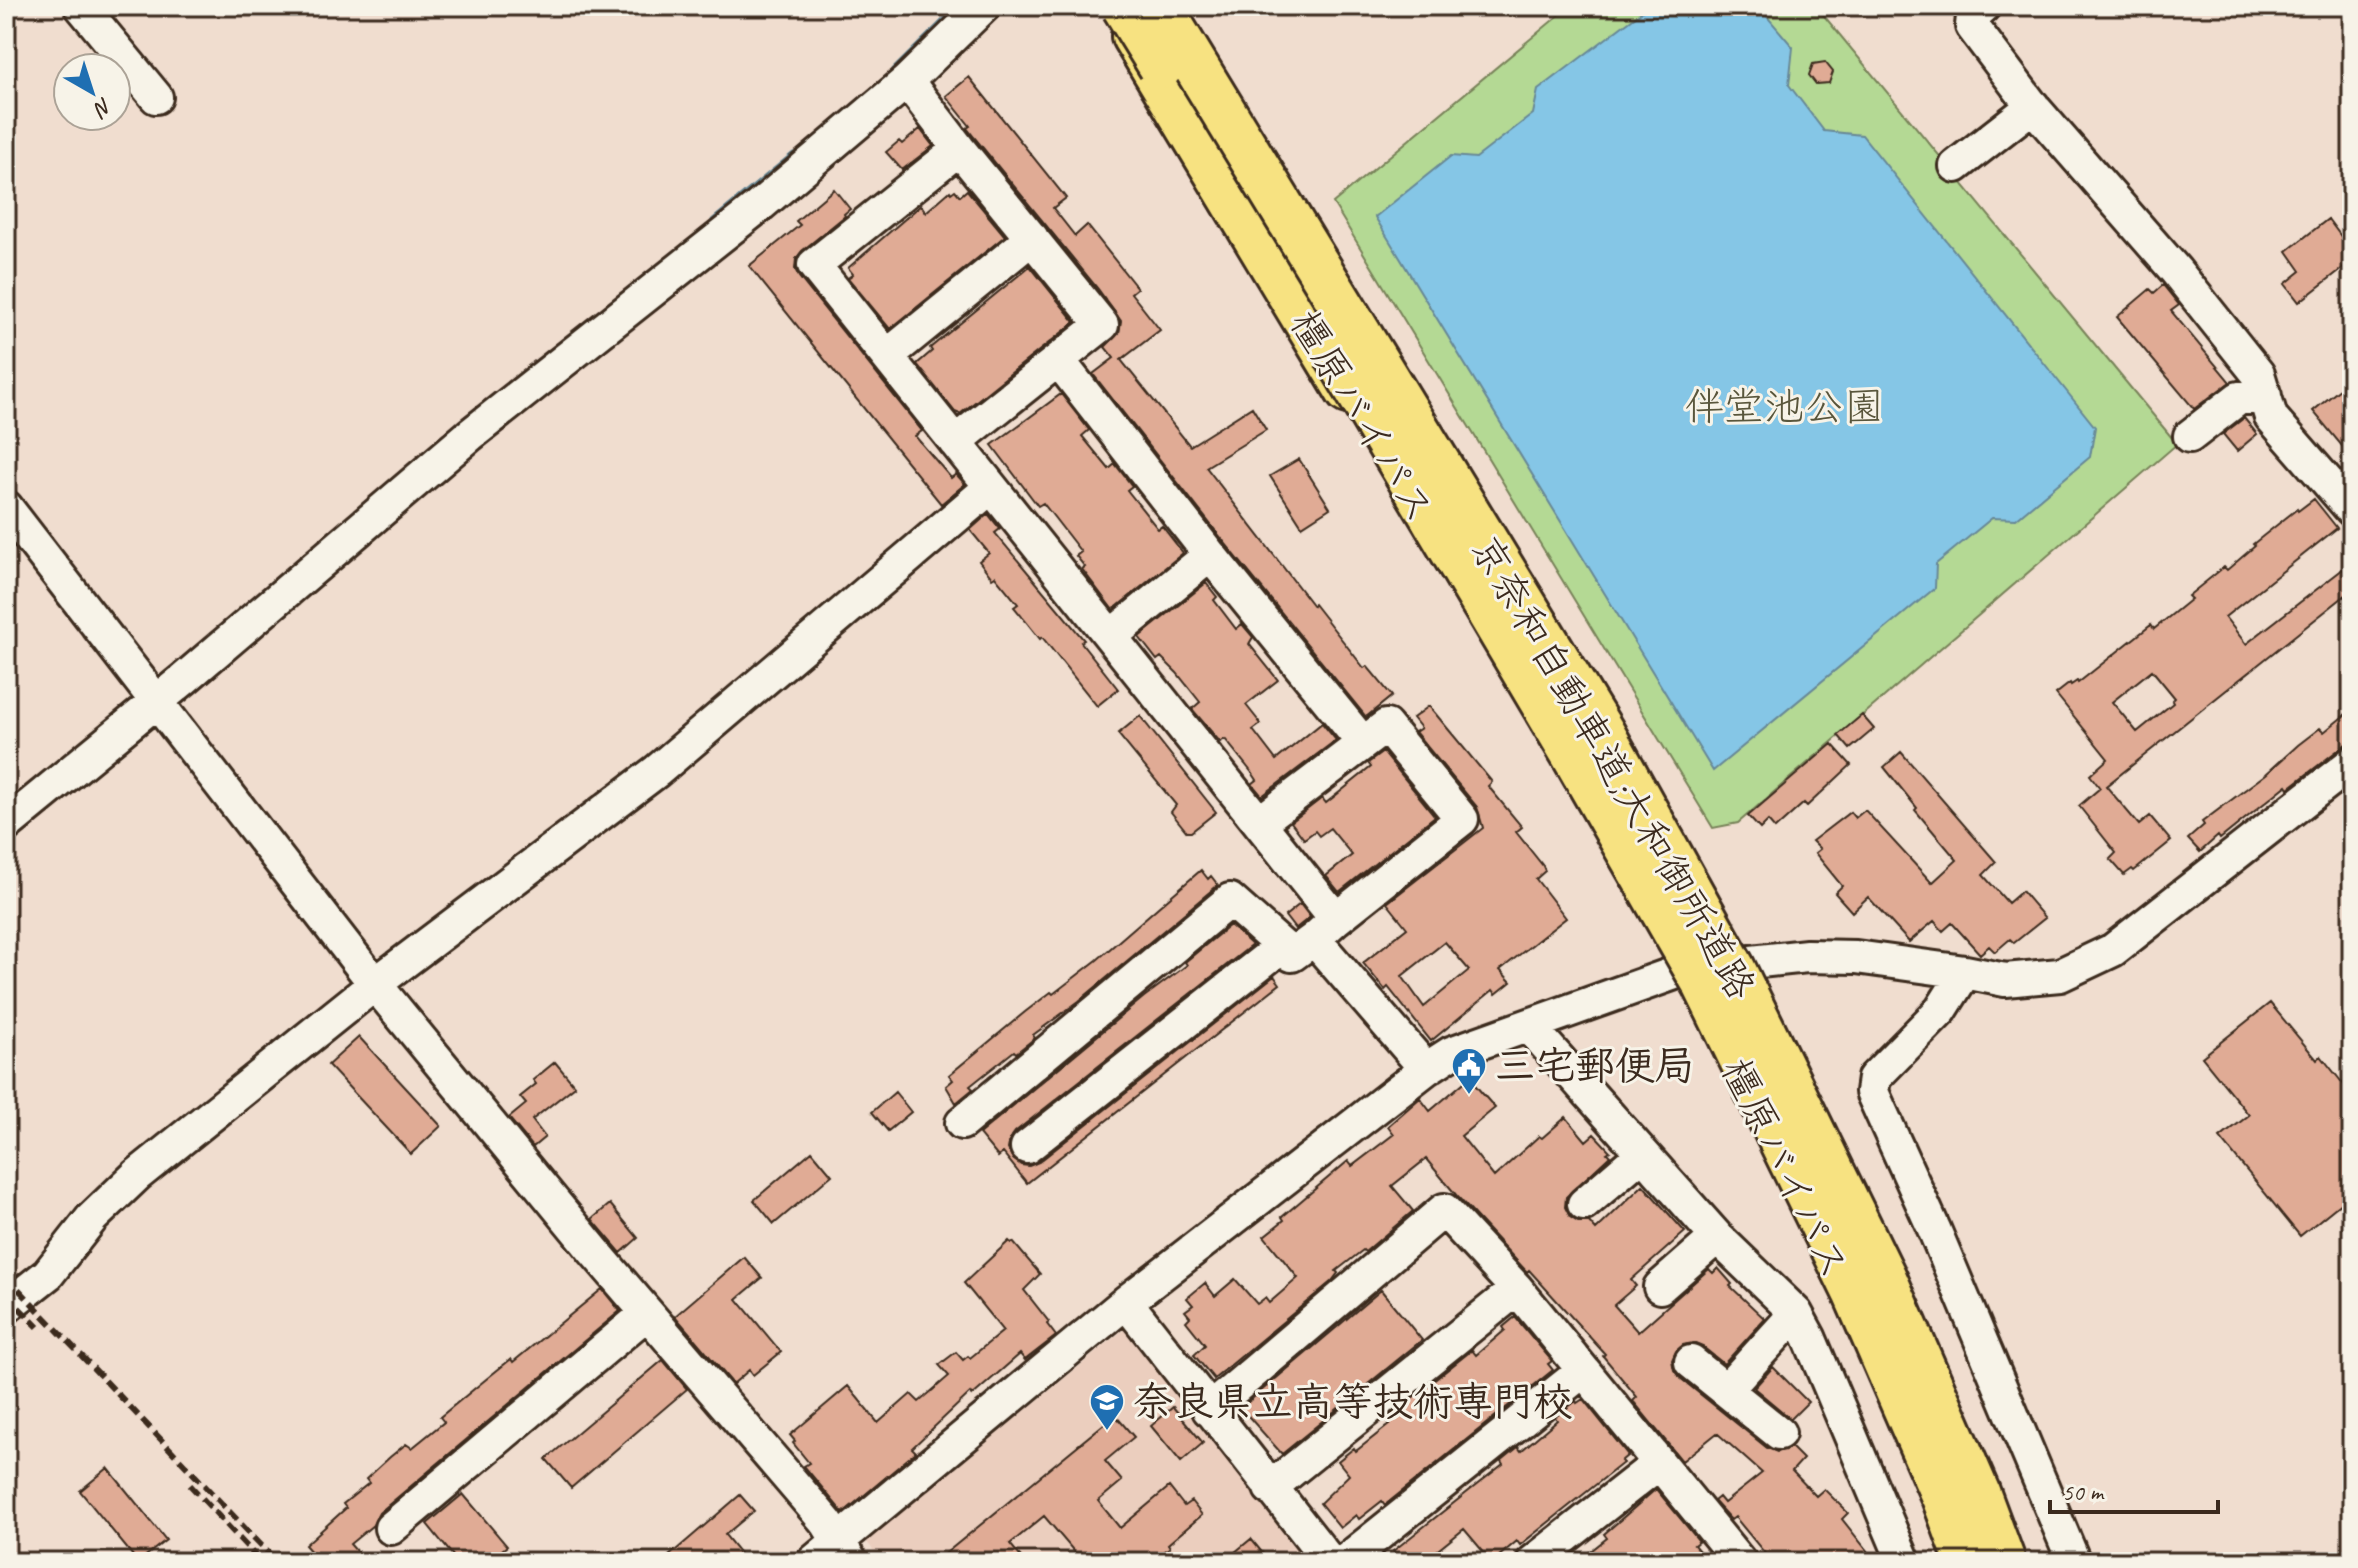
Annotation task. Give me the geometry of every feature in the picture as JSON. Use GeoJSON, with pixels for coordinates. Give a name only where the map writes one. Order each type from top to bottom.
{"type":"FeatureCollection","features":[{"type":"Feature","properties":{"kind":"highway","name":"橿原バイパス"},"geometry":{"type":"LineString","coordinates":[[1116,6],[1565,754],[1686,969],[1848,1295],[1935,1497],[1959,1562]]}},
{"type":"Feature","properties":{"kind":"highway","name":"京奈和自動車道;大和御所道路"},"geometry":{"type":"LineString","coordinates":[[1124,6],[1316,319],[1705,984],[1855,1292],[1944,1497],[1968,1562]]}},
{"type":"Feature","properties":{"kind":"highway","name":"京奈和自動車道;大和御所道路"},"geometry":{"type":"LineString","coordinates":[[1159,6],[1601,731],[1733,969],[1884,1278],[1977,1492],[2003,1562]]}},
{"type":"Feature","properties":{"kind":"highway","name":"橿原バイパス"},"geometry":{"type":"LineString","coordinates":[[1169,6],[1608,729],[1738,964],[1891,1276],[1984,1489],[2011,1562]]}},
{"type":"Feature","properties":{"kind":"street"},"geometry":{"type":"LineString","coordinates":[[81,6],[156,97]]}},
{"type":"Feature","properties":{"kind":"street"},"geometry":{"type":"LineString","coordinates":[[6,825],[470,435],[758,207],[907,81],[984,6]]}},
{"type":"Feature","properties":{"kind":"street"},"geometry":{"type":"LineString","coordinates":[[1984,6],[1973,16],[1972,26],[2033,106],[2176,271],[2258,374],[2271,417],[2352,510]]}},
{"type":"Feature","properties":{"kind":"street"},"geometry":{"type":"LineString","coordinates":[[907,81],[1102,325],[955,442]]}},
{"type":"Feature","properties":{"kind":"street"},"geometry":{"type":"LineString","coordinates":[[1956,166],[2033,106]]}},
{"type":"Feature","properties":{"kind":"street"},"geometry":{"type":"LineString","coordinates":[[959,149],[814,265],[1260,822],[1325,929],[1426,1069]]}},
{"type":"Feature","properties":{"kind":"street"},"geometry":{"type":"LineString","coordinates":[[887,356],[1032,238]]}},
{"type":"Feature","properties":{"kind":"street"},"geometry":{"type":"LineString","coordinates":[[1059,361],[1210,555],[1363,743]]}},
{"type":"Feature","properties":{"kind":"street"},"geometry":{"type":"LineString","coordinates":[[2190,436],[2239,398],[2265,396]]}},
{"type":"Feature","properties":{"kind":"street"},"geometry":{"type":"LineString","coordinates":[[6,1307],[48,1274],[92,1218],[137,1175],[375,984],[657,771],[991,487]]}},
{"type":"Feature","properties":{"kind":"street"},"geometry":{"type":"LineString","coordinates":[[6,507],[375,984],[647,1313],[827,1523],[833,1555]]}},
{"type":"Feature","properties":{"kind":"street"},"geometry":{"type":"LineString","coordinates":[[1111,636],[1210,555]]}},
{"type":"Feature","properties":{"kind":"street"},"geometry":{"type":"LineString","coordinates":[[962,1123],[1230,900],[1292,955],[1462,819],[1386,726],[1260,822]]}},
{"type":"Feature","properties":{"kind":"street"},"geometry":{"type":"LineString","coordinates":[[833,1555],[1126,1302],[1426,1069],[1451,1053],[1686,969],[1807,956],[1856,957],[2005,980],[2060,975],[2113,950],[2352,763]]}},
{"type":"Feature","properties":{"kind":"street"},"geometry":{"type":"LineString","coordinates":[[1027,1147],[1282,946]]}},
{"type":"Feature","properties":{"kind":"street"},"geometry":{"type":"LineString","coordinates":[[1965,972],[1941,1010],[1874,1078],[1872,1092],[1934,1229],[2074,1562]]}},
{"type":"Feature","properties":{"kind":"street"},"geometry":{"type":"LineString","coordinates":[[1529,1026],[1717,1237],[1796,1313],[1904,1562]]}},
{"type":"Feature","properties":{"kind":"street"},"geometry":{"type":"LineString","coordinates":[[1584,1204],[1642,1154]]}},
{"type":"Feature","properties":{"kind":"street"},"geometry":{"type":"LineString","coordinates":[[1209,1410],[1444,1210],[1517,1289],[1659,1463],[1729,1558]]}},
{"type":"Feature","properties":{"kind":"street"},"geometry":{"type":"LineString","coordinates":[[1660,1287],[1717,1237]]}},
{"type":"Feature","properties":{"kind":"street"},"geometry":{"type":"LineString","coordinates":[[1270,1488],[1517,1289]]}},
{"type":"Feature","properties":{"kind":"street"},"geometry":{"type":"LineString","coordinates":[[1126,1302],[1330,1562]]}},
{"type":"Feature","properties":{"kind":"street"},"geometry":{"type":"LineString","coordinates":[[391,1528],[647,1313]]}},
{"type":"Feature","properties":{"kind":"street"},"geometry":{"type":"LineString","coordinates":[[1727,1389],[1796,1313]]}},
{"type":"Feature","properties":{"kind":"street"},"geometry":{"type":"LineString","coordinates":[[1691,1362],[1779,1433]]}},
{"type":"Feature","properties":{"kind":"street"},"geometry":{"type":"LineString","coordinates":[[1344,1562],[1583,1371]]}},
{"type":"Feature","properties":{"kind":"street"},"geometry":{"type":"LineString","coordinates":[[1533,1562],[1659,1463]]}},
{"type":"Feature","properties":{"kind":"shaded area","name":"奈良県立高等技術専門校"},"geometry":{"type":"Polygon","coordinates":[[[1132,1323],[1311,1562],[883,1562],[866,1541],[1132,1323]]]}},
{"type":"Feature","properties":{"kind":"green space","name":"伴堂池公園"},"geometry":{"type":"Polygon","coordinates":[[[1570,6],[1816,6],[2177,444],[1738,823],[1713,828],[1333,203],[1570,6]]]}},
{"type":"Feature","properties":{"kind":"water","name":"伴堂池公園"},"geometry":{"type":"Polygon","coordinates":[[[1649,6],[1758,6],[1793,47],[1789,85],[1824,131],[1862,135],[2095,427],[2090,457],[2016,519],[1992,518],[1936,564],[1935,588],[1713,771],[1375,217],[1451,156],[1476,158],[1533,114],[1538,90],[1649,6]]]}},
{"type":"Feature","properties":{"kind":"building"},"geometry":{"type":"Polygon","coordinates":[[[1825,62],[1833,72],[1829,83],[1816,84],[1809,75],[1813,64],[1825,62]]]}},
{"type":"Feature","properties":{"kind":"building"},"geometry":{"type":"Polygon","coordinates":[[[969,77],[1066,198],[1053,208],[1075,236],[1087,225],[1137,288],[1131,293],[1160,330],[1121,360],[1190,446],[1252,407],[1266,430],[1206,467],[1313,606],[1364,668],[1367,666],[1392,696],[1366,717],[1093,374],[1114,358],[1105,347],[1119,333],[1121,321],[967,128],[970,126],[946,96],[969,77]]]}},
{"type":"Feature","properties":{"kind":"building"},"geometry":{"type":"Polygon","coordinates":[[[920,129],[933,146],[902,170],[886,152],[920,129]]]}},
{"type":"Feature","properties":{"kind":"building"},"geometry":{"type":"Polygon","coordinates":[[[834,189],[850,209],[802,251],[796,259],[795,269],[922,431],[915,436],[951,478],[956,474],[965,484],[941,504],[749,266],[800,225],[796,221],[834,189]]]}},
{"type":"Feature","properties":{"kind":"building"},"geometry":{"type":"Polygon","coordinates":[[[955,190],[960,196],[967,190],[1005,236],[890,329],[848,278],[853,274],[848,268],[921,205],[926,212],[955,190]]]}},
{"type":"Feature","properties":{"kind":"building"},"geometry":{"type":"Polygon","coordinates":[[[2328,219],[2343,239],[2352,232],[2352,261],[2299,302],[2285,284],[2301,271],[2287,251],[2328,219]]]}},
{"type":"Feature","properties":{"kind":"building"},"geometry":{"type":"Polygon","coordinates":[[[1030,266],[1075,322],[960,414],[955,412],[917,364],[932,351],[930,348],[1030,266]]]}},
{"type":"Feature","properties":{"kind":"building"},"geometry":{"type":"Polygon","coordinates":[[[2163,285],[2179,305],[2171,311],[2230,382],[2194,409],[2117,317],[2150,289],[2154,293],[2163,285]]]}},
{"type":"Feature","properties":{"kind":"building"},"geometry":{"type":"Polygon","coordinates":[[[2352,379],[2352,458],[2313,411],[2352,379]]]}},
{"type":"Feature","properties":{"kind":"building"},"geometry":{"type":"Polygon","coordinates":[[[1061,394],[1089,430],[1082,436],[1109,469],[1115,464],[1132,486],[1127,490],[1158,529],[1162,526],[1183,553],[1113,610],[1082,569],[1085,567],[1076,556],[1081,552],[1043,503],[1038,506],[992,445],[1061,394]]]}},
{"type":"Feature","properties":{"kind":"building"},"geometry":{"type":"Polygon","coordinates":[[[2244,418],[2257,434],[2237,451],[2223,434],[2244,418]]]}},
{"type":"Feature","properties":{"kind":"building"},"geometry":{"type":"Polygon","coordinates":[[[1299,459],[1330,508],[1302,526],[1270,476],[1299,459]]]}},
{"type":"Feature","properties":{"kind":"building"},"geometry":{"type":"Polygon","coordinates":[[[2314,499],[2337,528],[2225,617],[2246,644],[2352,562],[2352,590],[2106,786],[2139,825],[2150,816],[2171,841],[2134,871],[2132,869],[2124,875],[2110,859],[2116,853],[2079,806],[2100,788],[2090,775],[2108,759],[2056,694],[2070,683],[2078,683],[2151,625],[2154,629],[2191,599],[2188,596],[2224,567],[2227,570],[2255,546],[2253,544],[2314,499]],[[2152,670],[2112,702],[2137,732],[2175,698],[2152,670]]]}},
{"type":"Feature","properties":{"kind":"building"},"geometry":{"type":"Polygon","coordinates":[[[988,514],[1000,529],[995,533],[1084,640],[1081,642],[1118,689],[1097,706],[1014,607],[1018,604],[979,561],[989,553],[970,530],[988,514]]]}},
{"type":"Feature","properties":{"kind":"building"},"geometry":{"type":"Polygon","coordinates":[[[1206,583],[1217,597],[1214,600],[1236,629],[1242,624],[1253,637],[1249,644],[1278,680],[1246,705],[1261,724],[1253,730],[1276,760],[1322,723],[1336,740],[1262,796],[1252,784],[1257,780],[1225,739],[1220,742],[1192,709],[1200,702],[1177,673],[1161,657],[1157,660],[1139,637],[1206,583]]]}},
{"type":"Feature","properties":{"kind":"building"},"geometry":{"type":"Polygon","coordinates":[[[1429,706],[1492,782],[1488,786],[1522,827],[1516,832],[1543,866],[1545,871],[1536,879],[1566,918],[1500,970],[1511,982],[1496,994],[1493,990],[1431,1041],[1388,987],[1385,990],[1363,963],[1407,928],[1387,903],[1483,828],[1477,807],[1415,732],[1421,728],[1413,718],[1429,706]],[[1445,942],[1402,976],[1424,1007],[1469,970],[1445,942]]]}},
{"type":"Feature","properties":{"kind":"building"},"geometry":{"type":"Polygon","coordinates":[[[2352,709],[2352,739],[2342,747],[2200,852],[2188,839],[2204,825],[2202,822],[2266,774],[2298,745],[2320,728],[2324,732],[2352,709]]]}},
{"type":"Feature","properties":{"kind":"building"},"geometry":{"type":"Polygon","coordinates":[[[1862,715],[1874,729],[1850,749],[1838,735],[1862,715]]]}},
{"type":"Feature","properties":{"kind":"building"},"geometry":{"type":"Polygon","coordinates":[[[1140,716],[1216,812],[1191,832],[1187,832],[1171,812],[1176,805],[1118,734],[1140,716]]]}},
{"type":"Feature","properties":{"kind":"building"},"geometry":{"type":"Polygon","coordinates":[[[1832,744],[1851,765],[1807,806],[1804,803],[1775,829],[1768,821],[1760,829],[1748,816],[1832,744]]]}},
{"type":"Feature","properties":{"kind":"building"},"geometry":{"type":"Polygon","coordinates":[[[1383,752],[1435,816],[1339,892],[1326,876],[1352,855],[1330,828],[1319,836],[1315,831],[1304,839],[1291,822],[1322,798],[1326,803],[1371,767],[1368,763],[1383,752]]]}},
{"type":"Feature","properties":{"kind":"building"},"geometry":{"type":"Polygon","coordinates":[[[1901,752],[1996,862],[1983,875],[2008,903],[2022,891],[2045,918],[2014,943],[2010,939],[1995,952],[1989,946],[1980,954],[1952,923],[1943,931],[1934,921],[1909,942],[1868,897],[1852,912],[1835,893],[1842,886],[1815,853],[1820,849],[1812,841],[1850,812],[1855,818],[1865,810],[1932,883],[1957,860],[1884,767],[1901,752]]]}},
{"type":"Feature","properties":{"kind":"building"},"geometry":{"type":"Polygon","coordinates":[[[1201,870],[1218,885],[1079,1001],[1033,1035],[1035,1038],[970,1086],[973,1089],[956,1103],[946,1086],[953,1080],[949,1075],[1025,1012],[1097,960],[1201,870]]]}},
{"type":"Feature","properties":{"kind":"building"},"geometry":{"type":"Polygon","coordinates":[[[1300,904],[1310,917],[1295,929],[1285,916],[1300,904]]]}},
{"type":"Feature","properties":{"kind":"building"},"geometry":{"type":"Polygon","coordinates":[[[1230,925],[1252,945],[1015,1132],[1008,1149],[1013,1159],[1029,1166],[1039,1162],[1274,976],[1280,984],[1027,1183],[1003,1153],[998,1157],[979,1134],[1187,965],[1185,962],[1230,925]]]}},
{"type":"Feature","properties":{"kind":"building"},"geometry":{"type":"Polygon","coordinates":[[[2270,1003],[2317,1060],[2321,1056],[2352,1095],[2352,1194],[2300,1236],[2220,1138],[2249,1115],[2202,1057],[2270,1003]]]}},
{"type":"Feature","properties":{"kind":"building"},"geometry":{"type":"Polygon","coordinates":[[[359,1037],[441,1126],[411,1154],[328,1065],[359,1037]]]}},
{"type":"Feature","properties":{"kind":"building"},"geometry":{"type":"Polygon","coordinates":[[[555,1062],[575,1086],[532,1120],[545,1137],[533,1147],[509,1118],[526,1104],[520,1097],[536,1084],[533,1080],[555,1062]]]}},
{"type":"Feature","properties":{"kind":"building"},"geometry":{"type":"Polygon","coordinates":[[[1469,1078],[1495,1108],[1461,1136],[1494,1177],[1539,1136],[1542,1138],[1566,1117],[1586,1141],[1594,1134],[1610,1151],[1607,1153],[1610,1156],[1566,1197],[1565,1207],[1570,1217],[1578,1222],[1589,1222],[1596,1230],[1643,1185],[1685,1232],[1631,1280],[1636,1286],[1614,1305],[1638,1332],[1709,1269],[1713,1273],[1718,1268],[1732,1284],[1730,1286],[1765,1319],[1724,1364],[1693,1343],[1683,1345],[1676,1351],[1672,1360],[1674,1370],[1767,1448],[1777,1452],[1791,1447],[1803,1459],[1792,1471],[1816,1496],[1824,1489],[1848,1513],[1842,1519],[1876,1562],[1772,1562],[1735,1517],[1731,1520],[1714,1501],[1719,1497],[1724,1503],[1762,1473],[1717,1433],[1682,1461],[1633,1401],[1637,1397],[1603,1356],[1605,1354],[1426,1159],[1392,1186],[1413,1211],[1365,1252],[1363,1250],[1336,1271],[1338,1273],[1332,1281],[1214,1379],[1194,1355],[1205,1345],[1186,1321],[1190,1317],[1185,1311],[1193,1305],[1187,1298],[1205,1283],[1215,1296],[1235,1279],[1257,1304],[1265,1298],[1269,1303],[1298,1278],[1264,1236],[1348,1161],[1352,1166],[1394,1134],[1388,1126],[1420,1098],[1430,1111],[1469,1078]]]}},
{"type":"Feature","properties":{"kind":"building"},"geometry":{"type":"Polygon","coordinates":[[[895,1092],[911,1112],[888,1131],[872,1112],[895,1092]]]}},
{"type":"Feature","properties":{"kind":"building"},"geometry":{"type":"Polygon","coordinates":[[[812,1151],[832,1175],[774,1224],[754,1200],[812,1151]]]}},
{"type":"Feature","properties":{"kind":"building"},"geometry":{"type":"Polygon","coordinates":[[[610,1204],[638,1238],[621,1253],[592,1219],[610,1204]]]}},
{"type":"Feature","properties":{"kind":"building"},"geometry":{"type":"Polygon","coordinates":[[[1009,1241],[1040,1274],[1024,1290],[1056,1336],[1025,1360],[1020,1354],[972,1396],[970,1393],[912,1448],[916,1452],[843,1513],[804,1466],[809,1463],[790,1435],[848,1386],[878,1423],[911,1394],[919,1402],[949,1376],[939,1365],[956,1352],[963,1360],[968,1356],[970,1358],[1003,1331],[964,1283],[1009,1241]]]}},
{"type":"Feature","properties":{"kind":"building"},"geometry":{"type":"Polygon","coordinates":[[[744,1257],[762,1278],[737,1299],[781,1352],[753,1375],[749,1370],[733,1384],[675,1316],[744,1257]]]}},
{"type":"Feature","properties":{"kind":"building"},"geometry":{"type":"Polygon","coordinates":[[[602,1289],[620,1311],[379,1513],[373,1525],[350,1544],[366,1562],[320,1562],[305,1545],[346,1508],[343,1504],[369,1483],[366,1479],[406,1444],[412,1448],[444,1422],[440,1417],[602,1289]]]}},
{"type":"Feature","properties":{"kind":"building"},"geometry":{"type":"Polygon","coordinates":[[[1381,1290],[1422,1340],[1282,1454],[1241,1408],[1381,1290]]]}},
{"type":"Feature","properties":{"kind":"building"},"geometry":{"type":"Polygon","coordinates":[[[1515,1317],[1552,1361],[1548,1364],[1553,1370],[1385,1505],[1382,1501],[1359,1519],[1356,1515],[1340,1528],[1320,1503],[1349,1475],[1338,1461],[1390,1424],[1386,1419],[1472,1350],[1476,1355],[1515,1317]]]}},
{"type":"Feature","properties":{"kind":"building"},"geometry":{"type":"Polygon","coordinates":[[[663,1360],[687,1389],[571,1488],[546,1459],[663,1360]]]}},
{"type":"Feature","properties":{"kind":"building"},"geometry":{"type":"Polygon","coordinates":[[[1773,1367],[1808,1402],[1791,1419],[1754,1388],[1773,1367]]]}},
{"type":"Feature","properties":{"kind":"building"},"geometry":{"type":"Polygon","coordinates":[[[1583,1399],[1628,1455],[1621,1461],[1623,1463],[1520,1545],[1517,1541],[1492,1562],[1464,1529],[1423,1562],[1403,1562],[1393,1551],[1503,1464],[1501,1461],[1518,1447],[1521,1451],[1557,1420],[1555,1417],[1583,1399]]]}},
{"type":"Feature","properties":{"kind":"building"},"geometry":{"type":"Polygon","coordinates":[[[1173,1407],[1203,1443],[1181,1462],[1151,1426],[1173,1407]]]}},
{"type":"Feature","properties":{"kind":"building"},"geometry":{"type":"Polygon","coordinates":[[[1115,1415],[1134,1437],[1105,1461],[1122,1481],[1098,1501],[1120,1528],[1169,1487],[1184,1506],[1191,1501],[1202,1515],[1152,1562],[1083,1562],[1044,1516],[1010,1544],[1025,1562],[935,1562],[1115,1415]]]}},
{"type":"Feature","properties":{"kind":"building"},"geometry":{"type":"Polygon","coordinates":[[[108,1468],[166,1540],[138,1562],[80,1491],[108,1468]]]}},
{"type":"Feature","properties":{"kind":"building"},"geometry":{"type":"Polygon","coordinates":[[[1656,1489],[1699,1541],[1694,1545],[1708,1562],[1577,1562],[1607,1538],[1604,1534],[1656,1489]]]}},
{"type":"Feature","properties":{"kind":"building"},"geometry":{"type":"Polygon","coordinates":[[[463,1494],[507,1546],[487,1562],[458,1562],[427,1524],[463,1494]]]}},
{"type":"Feature","properties":{"kind":"building"},"geometry":{"type":"Polygon","coordinates":[[[740,1495],[754,1511],[725,1535],[747,1562],[662,1562],[740,1495]]]}},
{"type":"Feature","properties":{"kind":"building"},"geometry":{"type":"Polygon","coordinates":[[[1251,1539],[1270,1562],[1223,1562],[1251,1539]]]}},
{"type":"Feature","properties":{"kind":"waterway"},"geometry":{"type":"LineString","coordinates":[[895,70],[960,6]]}},
{"type":"Feature","properties":{"kind":"waterway"},"geometry":{"type":"LineString","coordinates":[[714,221],[794,155]]}},
{"type":"Feature","properties":{"kind":"railway"},"geometry":{"type":"LineString","coordinates":[[6,1276],[277,1562]]}},
{"type":"Feature","properties":{"kind":"railway"},"geometry":{"type":"LineString","coordinates":[[6,1295],[38,1327]]}},
{"type":"Feature","properties":{"kind":"railway"},"geometry":{"type":"LineString","coordinates":[[190,1485],[261,1562]]}},
{"type":"Feature","properties":{"kind":"place","name":"三宅郵便局"},"geometry":{"type":"Point","coordinates":[1469,1096]}},
{"type":"Feature","properties":{"kind":"place","name":"奈良県立高等技術専門校"},"geometry":{"type":"Point","coordinates":[1107,1432]}}]}
